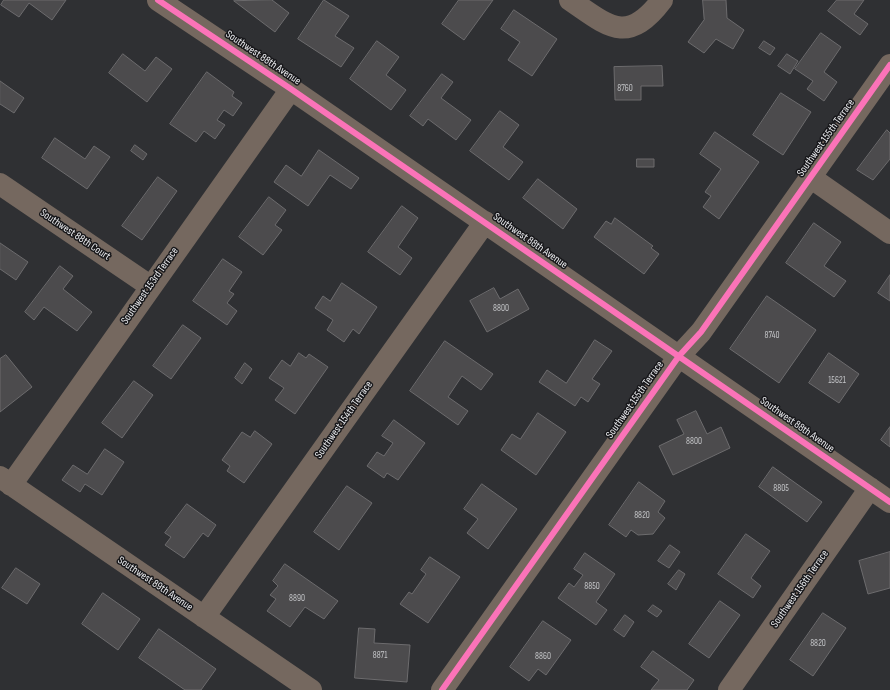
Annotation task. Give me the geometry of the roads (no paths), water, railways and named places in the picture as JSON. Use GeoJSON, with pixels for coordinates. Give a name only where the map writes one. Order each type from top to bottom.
{"type":"FeatureCollection","features":[{"type":"Feature","properties":{"kind":"street","name":"Southwest 88th Avenue"},"geometry":{"type":"LineString","coordinates":[[158,0],[485,222],[890,502]]}},
{"type":"Feature","properties":{"kind":"street"},"geometry":{"type":"LineString","coordinates":[[570,0],[603,22],[620,28],[627,28],[645,19],[662,0]]}},
{"type":"Feature","properties":{"kind":"street","name":"Southwest 155th Terrace"},"geometry":{"type":"LineString","coordinates":[[442,690],[679,356],[701,332],[890,65]]}},
{"type":"Feature","properties":{"kind":"street","name":"Southwest 153rd Terrace"},"geometry":{"type":"LineString","coordinates":[[5,481],[150,286],[291,89]]}},
{"type":"Feature","properties":{"kind":"street"},"geometry":{"type":"LineString","coordinates":[[810,177],[890,233]]}},
{"type":"Feature","properties":{"kind":"street","name":"Southwest 88th Court"},"geometry":{"type":"LineString","coordinates":[[0,184],[150,286]]}},
{"type":"Feature","properties":{"kind":"street","name":"Southwest 154th Terrace"},"geometry":{"type":"LineString","coordinates":[[204,617],[485,222]]}},
{"type":"Feature","properties":{"kind":"street","name":"Southwest 89th Avenue"},"geometry":{"type":"LineString","coordinates":[[5,481],[311,690]]}},
{"type":"Feature","properties":{"kind":"street","name":"Southwest 156th Terrace"},"geometry":{"type":"LineString","coordinates":[[734,688],[870,488]]}}]}
